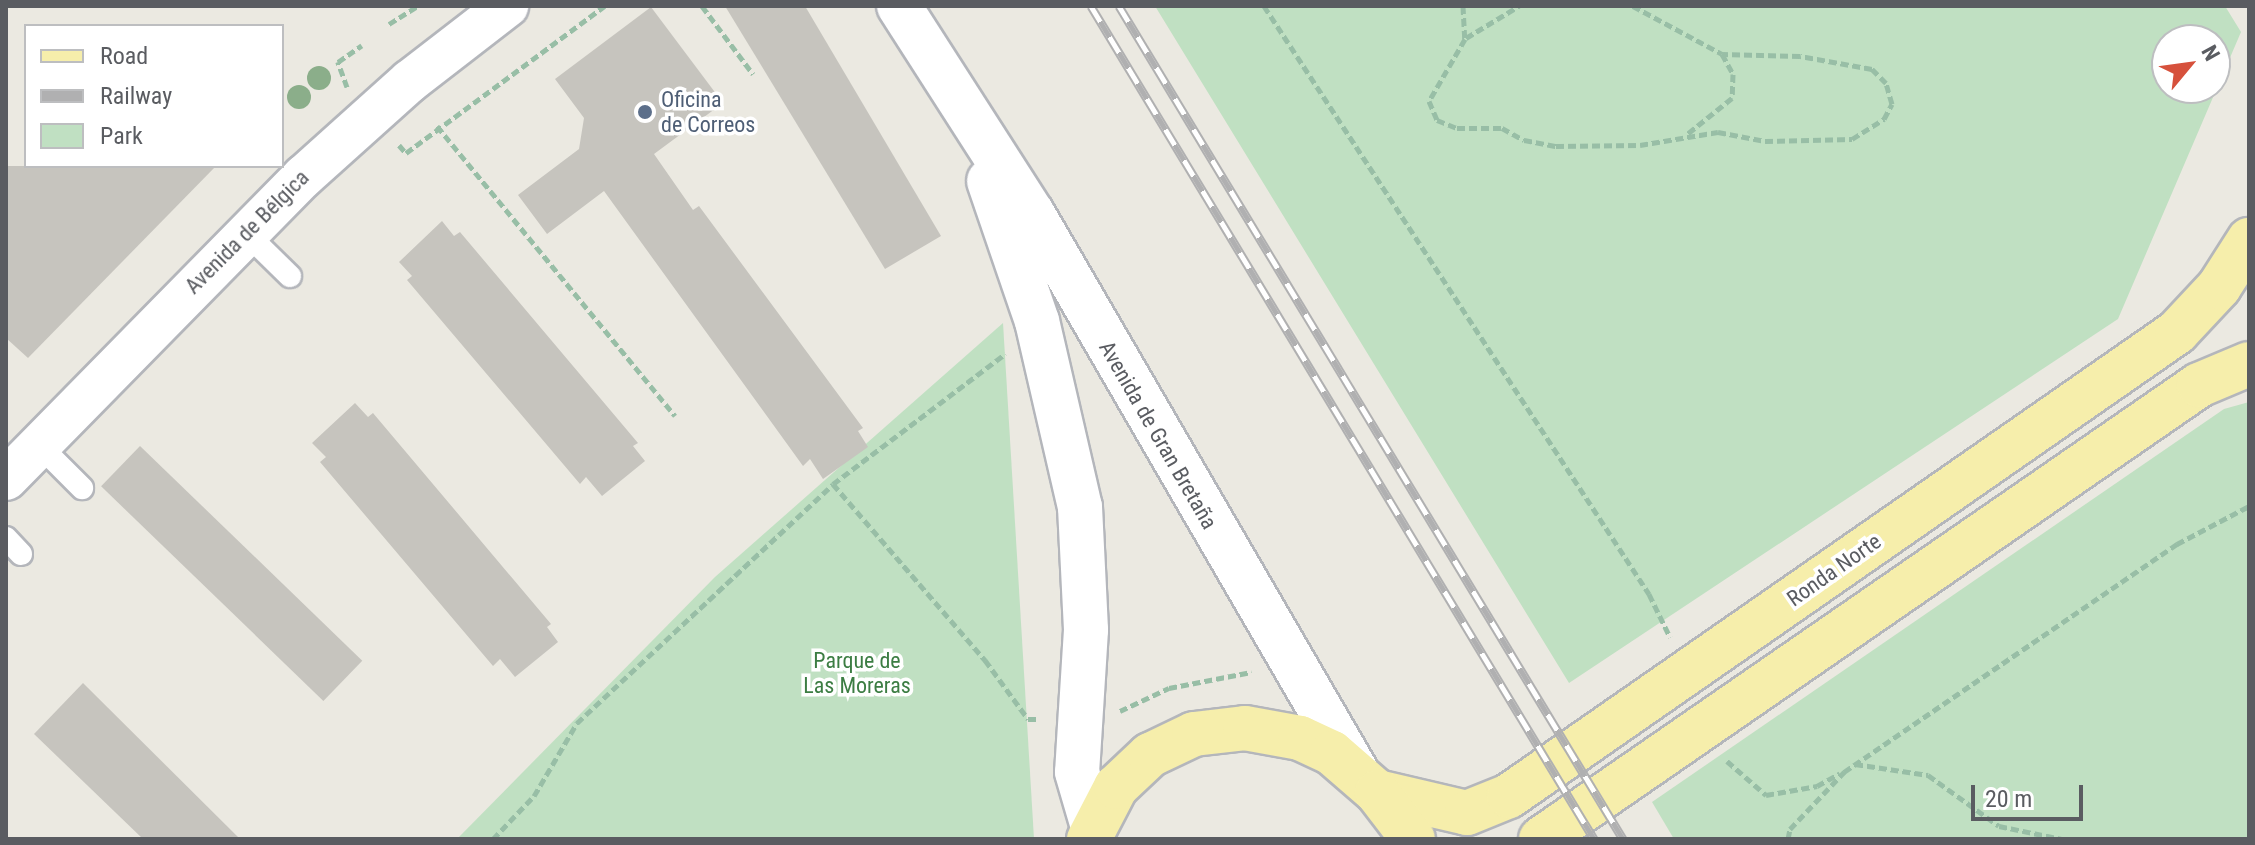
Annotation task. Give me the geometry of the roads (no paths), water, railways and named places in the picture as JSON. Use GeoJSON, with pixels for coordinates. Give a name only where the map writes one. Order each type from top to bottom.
{"type":"FeatureCollection","features":[{"type":"Feature","properties":{"kind":"main road","name":"Ronda Norte"},"geometry":{"type":"LineString","coordinates":[[1366,782],[1467,813],[1509,796],[2177,332],[2219,287],[2249,240]]}},
{"type":"Feature","properties":{"kind":"main road"},"geometry":{"type":"LineString","coordinates":[[1541,839],[2199,385],[2249,364]]}},
{"type":"Feature","properties":{"kind":"main road"},"geometry":{"type":"LineString","coordinates":[[1091,833],[1116,787],[1137,766],[1178,739],[1210,730],[1245,728],[1291,735],[1332,753],[1366,782],[1413,839]]}},
{"type":"Feature","properties":{"kind":"street","name":"Avenida de Bélgica"},"geometry":{"type":"LineString","coordinates":[[6,479],[245,232],[371,114],[507,6]]}},
{"type":"Feature","properties":{"kind":"street","name":"Avenida de Gran Bretaña"},"geometry":{"type":"LineString","coordinates":[[899,6],[1032,213],[1295,674],[1366,782]]}},
{"type":"Feature","properties":{"kind":"street","name":"Avenida de Gran Bretaña"},"geometry":{"type":"LineString","coordinates":[[958,101],[1030,295],[1075,479],[1086,583],[1077,772],[1091,833]]}},
{"type":"Feature","properties":{"kind":"lane"},"geometry":{"type":"LineString","coordinates":[[245,232],[290,276]]}},
{"type":"Feature","properties":{"kind":"lane"},"geometry":{"type":"LineString","coordinates":[[39,445],[82,488]]}},
{"type":"Feature","properties":{"kind":"railway"},"geometry":{"type":"LineString","coordinates":[[1091,6],[1594,839]]}},
{"type":"Feature","properties":{"kind":"railway"},"geometry":{"type":"LineString","coordinates":[[1119,6],[1623,839]]}},
{"type":"Feature","properties":{"kind":"place","name":"Oficina de Correos"},"geometry":{"type":"Point","coordinates":[645,112]}},
{"type":"Feature","properties":{"kind":"park label","name":"Parque de Las Moreras"},"geometry":{"type":"Point","coordinates":[857,672]}}]}
